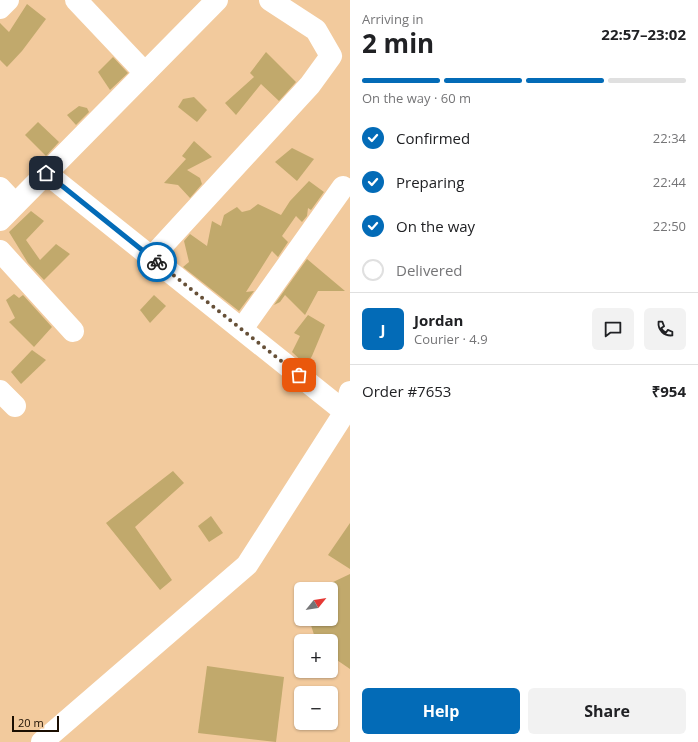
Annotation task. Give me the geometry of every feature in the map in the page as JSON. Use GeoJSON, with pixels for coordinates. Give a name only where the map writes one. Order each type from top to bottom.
{"type":"FeatureCollection","features":[{"type":"Feature","properties":{"kind":"street"},"geometry":{"type":"LineString","coordinates":[[0,8],[8,0]]}},
{"type":"Feature","properties":{"kind":"street"},"geometry":{"type":"LineString","coordinates":[[76,0],[145,73]]}},
{"type":"Feature","properties":{"kind":"street"},"geometry":{"type":"LineString","coordinates":[[0,220],[217,0]]}},
{"type":"Feature","properties":{"kind":"street"},"geometry":{"type":"LineString","coordinates":[[152,258],[310,85],[331,56],[316,30],[270,0]]}},
{"type":"Feature","properties":{"kind":"street"},"geometry":{"type":"LineString","coordinates":[[42,742],[247,565],[347,402],[242,329],[46,173]]}},
{"type":"Feature","properties":{"kind":"street"},"geometry":{"type":"LineString","coordinates":[[242,329],[343,187]]}},
{"type":"Feature","properties":{"kind":"street"},"geometry":{"type":"LineString","coordinates":[[0,188],[15,204]]}},
{"type":"Feature","properties":{"kind":"street"},"geometry":{"type":"LineString","coordinates":[[0,252],[73,331]]}},
{"type":"Feature","properties":{"kind":"building"},"geometry":{"type":"Polygon","coordinates":[[[27,4],[46,19],[22,51],[7,67],[0,60],[0,23],[9,32],[27,4]]]}},
{"type":"Feature","properties":{"kind":"building"},"geometry":{"type":"Polygon","coordinates":[[[266,52],[296,82],[279,101],[261,84],[236,115],[225,103],[254,77],[250,73],[266,52]]]}},
{"type":"Feature","properties":{"kind":"building"},"geometry":{"type":"Polygon","coordinates":[[[113,57],[128,73],[110,90],[98,72],[113,57]]]}},
{"type":"Feature","properties":{"kind":"building"},"geometry":{"type":"Polygon","coordinates":[[[194,97],[207,110],[197,122],[178,107],[183,99],[194,97]]]}},
{"type":"Feature","properties":{"kind":"building"},"geometry":{"type":"Polygon","coordinates":[[[79,106],[87,108],[89,112],[76,125],[67,115],[79,106]]]}},
{"type":"Feature","properties":{"kind":"building"},"geometry":{"type":"Polygon","coordinates":[[[38,122],[59,142],[46,156],[25,135],[38,122]]]}},
{"type":"Feature","properties":{"kind":"building"},"geometry":{"type":"Polygon","coordinates":[[[194,141],[212,157],[187,170],[200,178],[202,184],[190,198],[178,185],[164,183],[186,159],[182,156],[194,141]]]}},
{"type":"Feature","properties":{"kind":"building"},"geometry":{"type":"Polygon","coordinates":[[[292,148],[314,159],[297,181],[275,162],[292,148]]]}},
{"type":"Feature","properties":{"kind":"building"},"geometry":{"type":"Polygon","coordinates":[[[309,181],[324,192],[311,210],[308,208],[307,216],[302,222],[296,216],[282,236],[288,242],[278,257],[272,251],[246,292],[254,291],[239,311],[183,267],[189,262],[184,241],[190,234],[207,246],[212,221],[221,226],[224,215],[237,207],[242,212],[250,210],[258,204],[281,215],[290,201],[309,181]]]}},
{"type":"Feature","properties":{"kind":"building"},"geometry":{"type":"Polygon","coordinates":[[[31,211],[44,221],[26,240],[40,260],[56,244],[70,254],[44,280],[28,263],[9,232],[31,211]]]}},
{"type":"Feature","properties":{"kind":"building"},"geometry":{"type":"Polygon","coordinates":[[[307,259],[345,291],[318,291],[305,315],[285,295],[280,302],[274,305],[307,259]]]}},
{"type":"Feature","properties":{"kind":"building"},"geometry":{"type":"Polygon","coordinates":[[[14,294],[19,298],[23,295],[52,327],[34,347],[9,322],[15,318],[6,300],[14,294]]]}},
{"type":"Feature","properties":{"kind":"building"},"geometry":{"type":"Polygon","coordinates":[[[154,295],[166,306],[150,323],[140,310],[154,295]]]}},
{"type":"Feature","properties":{"kind":"building"},"geometry":{"type":"Polygon","coordinates":[[[308,315],[325,325],[312,356],[306,365],[292,352],[300,336],[294,333],[308,315]]]}},
{"type":"Feature","properties":{"kind":"building"},"geometry":{"type":"Polygon","coordinates":[[[32,350],[46,360],[21,384],[11,372],[32,350]]]}},
{"type":"Feature","properties":{"kind":"building"},"geometry":{"type":"Polygon","coordinates":[[[173,471],[184,483],[135,527],[172,580],[160,590],[106,523],[173,471]]]}},
{"type":"Feature","properties":{"kind":"building"},"geometry":{"type":"Polygon","coordinates":[[[211,516],[223,533],[209,542],[198,526],[211,516]]]}},
{"type":"Feature","properties":{"kind":"building"},"geometry":{"type":"Polygon","coordinates":[[[350,523],[350,569],[328,555],[350,523]]]}},
{"type":"Feature","properties":{"kind":"building"},"geometry":{"type":"Polygon","coordinates":[[[350,574],[350,669],[338,661],[338,634],[314,634],[311,626],[338,626],[338,582],[333,582],[350,574]]]}},
{"type":"Feature","properties":{"kind":"building"},"geometry":{"type":"Polygon","coordinates":[[[207,666],[284,677],[276,742],[198,733],[207,666]]]}},
{"type":"Feature","properties":{"kind":"way so far"},"geometry":{"type":"LineString","coordinates":[[157,262],[299,375]]}},
{"type":"Feature","properties":{"kind":"route"},"geometry":{"type":"LineString","coordinates":[[46,173],[157,262]]}}]}
